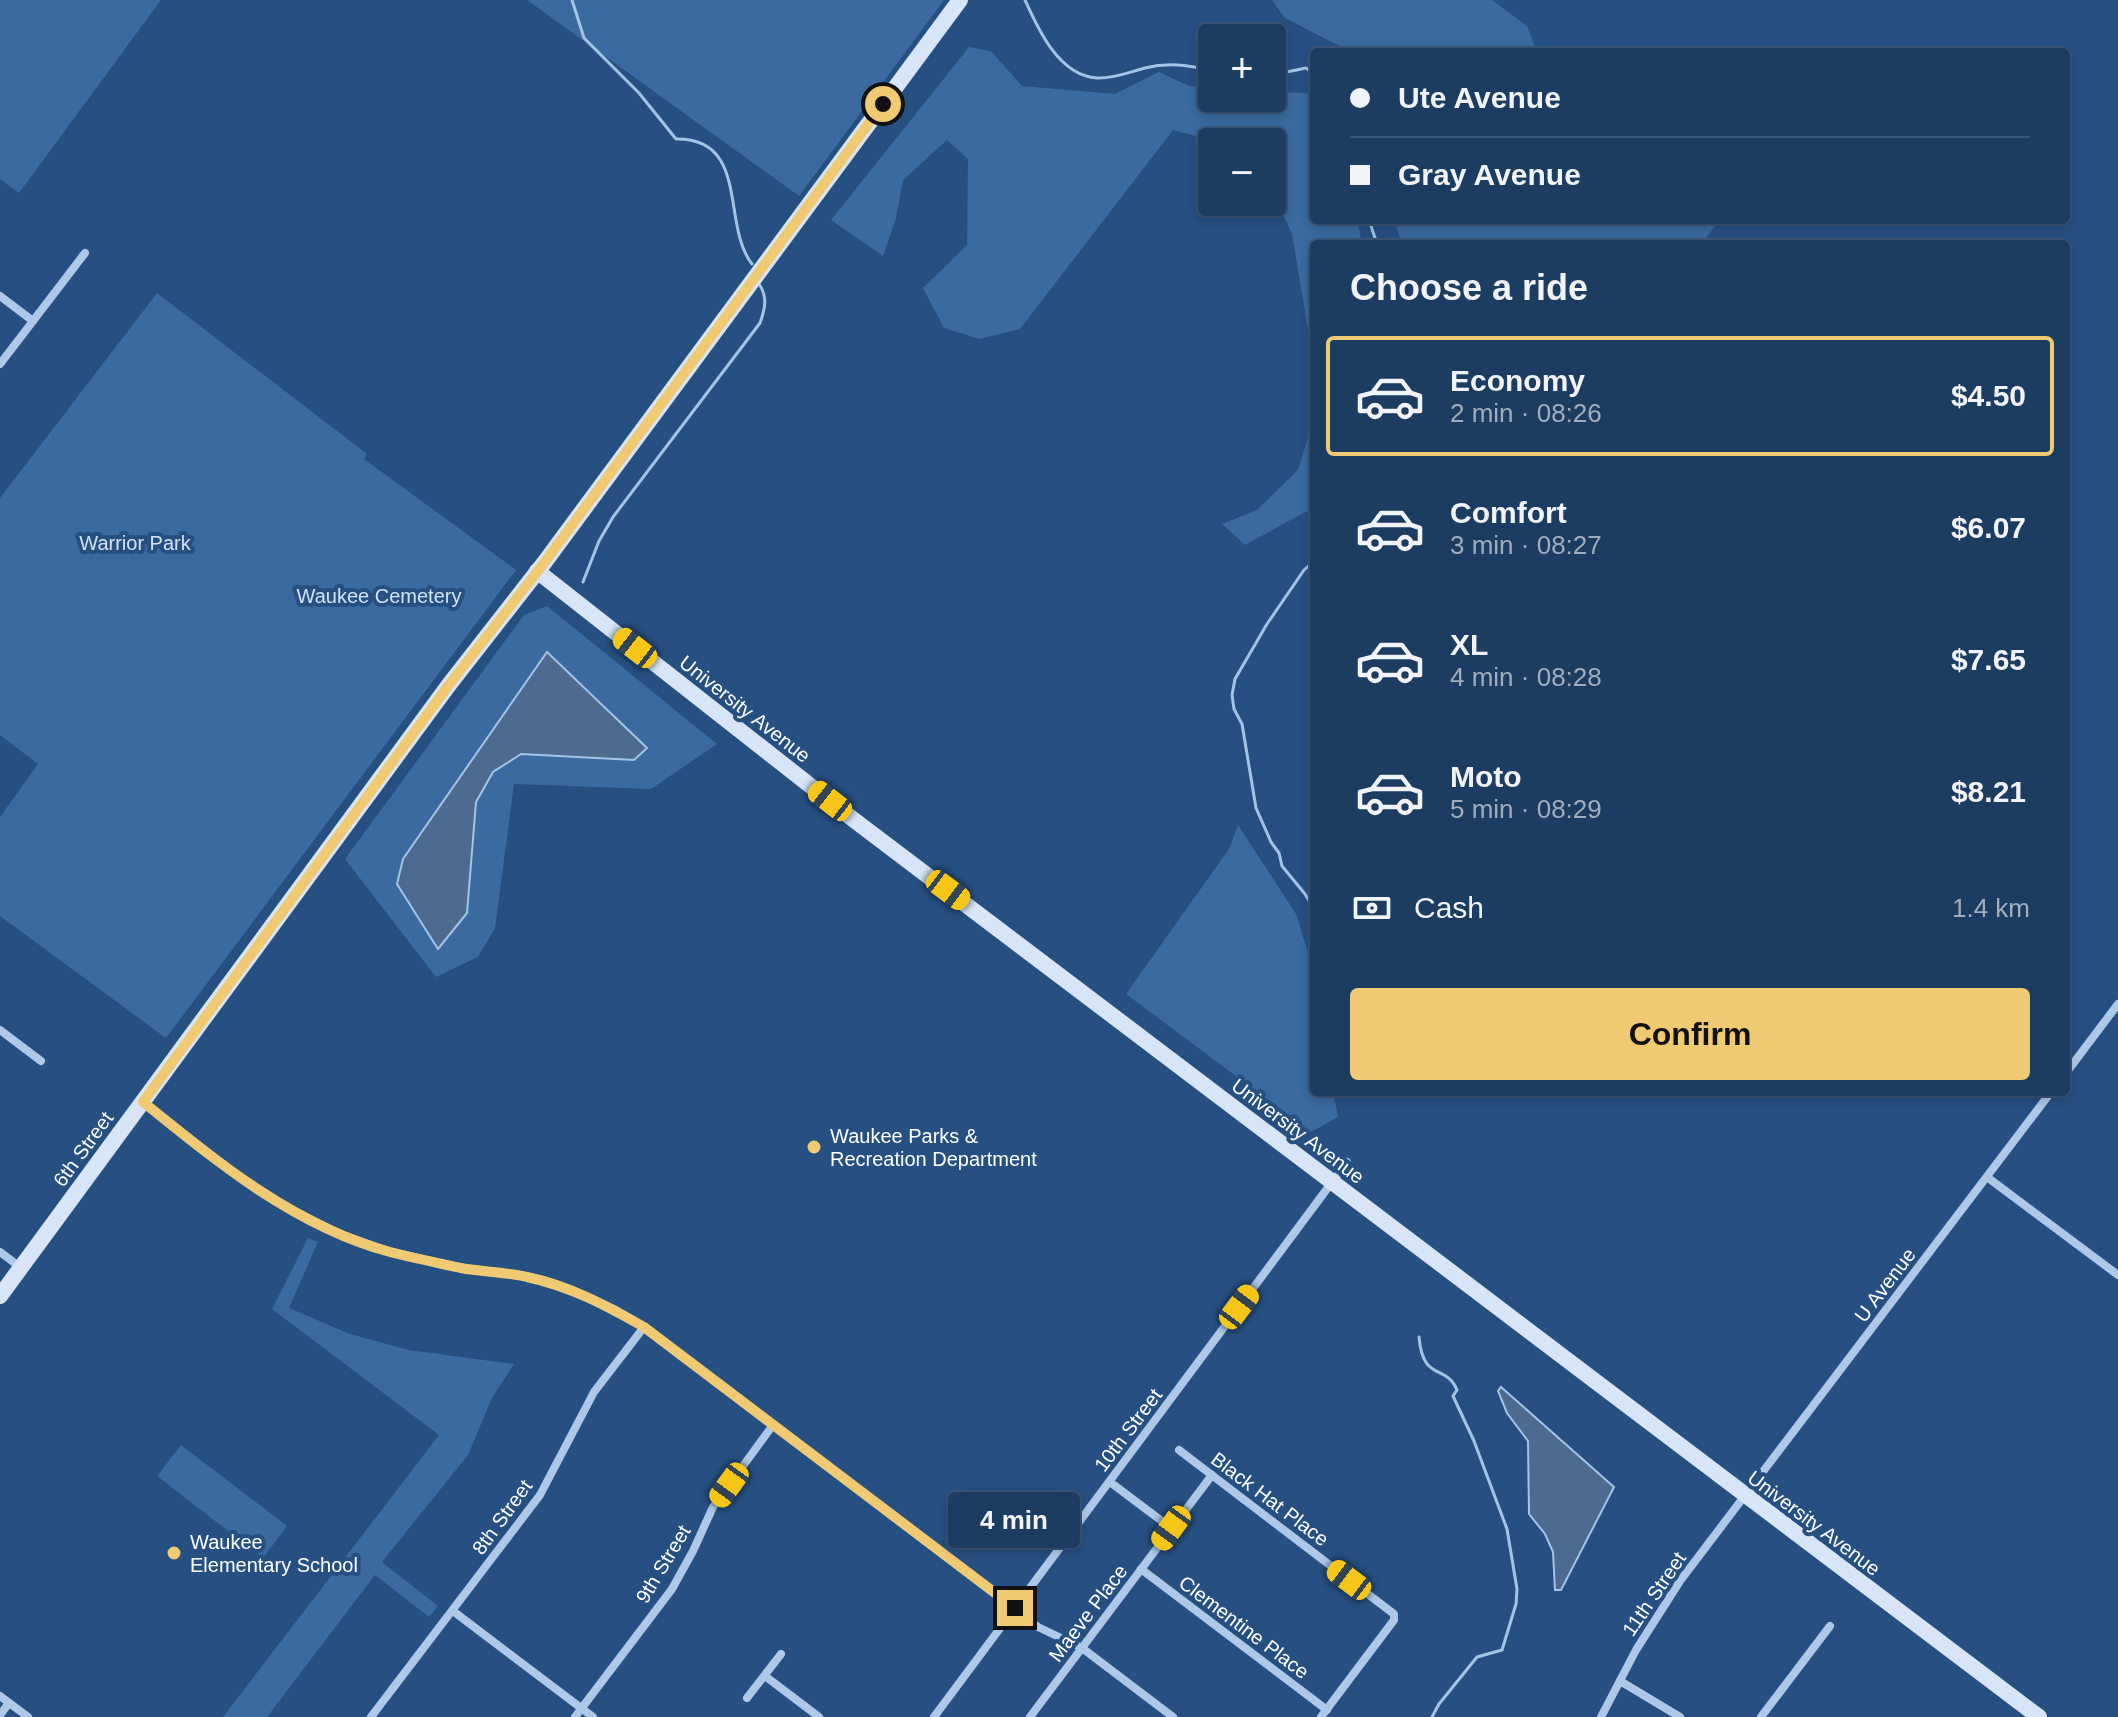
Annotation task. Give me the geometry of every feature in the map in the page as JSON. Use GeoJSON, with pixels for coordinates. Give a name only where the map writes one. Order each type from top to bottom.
{"type":"FeatureCollection","features":[{"type":"Feature","properties":{"kind":"street","name":"6th Street"},"geometry":{"type":"LineString","coordinates":[[0,1296],[448,686],[540,567],[960,0]]}},
{"type":"Feature","properties":{"kind":"street"},"geometry":{"type":"LineString","coordinates":[[0,364],[85,253]]}},
{"type":"Feature","properties":{"kind":"street"},"geometry":{"type":"LineString","coordinates":[[0,296],[33,321]]}},
{"type":"Feature","properties":{"kind":"street","name":"University Avenue"},"geometry":{"type":"LineString","coordinates":[[540,567],[854,820],[2039,1717]]}},
{"type":"Feature","properties":{"kind":"street"},"geometry":{"type":"LineString","coordinates":[[2070,1068],[2118,1004]]}},
{"type":"Feature","properties":{"kind":"street"},"geometry":{"type":"LineString","coordinates":[[0,1030],[41,1061]]}},
{"type":"Feature","properties":{"kind":"street","name":"U Avenue"},"geometry":{"type":"LineString","coordinates":[[1745,1496],[2048,1096]]}},
{"type":"Feature","properties":{"kind":"street"},"geometry":{"type":"LineString","coordinates":[[143,1102],[223,1165],[279,1203],[340,1234],[388,1251],[462,1268],[529,1277],[584,1295],[614,1309],[644,1327],[1038,1627],[1082,1648],[1173,1717]]}},
{"type":"Feature","properties":{"kind":"street","name":"10th Street"},"geometry":{"type":"LineString","coordinates":[[934,1717],[1347,1162]]}},
{"type":"Feature","properties":{"kind":"street"},"geometry":{"type":"LineString","coordinates":[[1987,1177],[2116,1270]]}},
{"type":"Feature","properties":{"kind":"street"},"geometry":{"type":"LineString","coordinates":[[0,1252],[21,1268]]}},
{"type":"Feature","properties":{"kind":"street","name":"8th Street"},"geometry":{"type":"LineString","coordinates":[[371,1717],[540,1495],[594,1392],[644,1327]]}},
{"type":"Feature","properties":{"kind":"street","name":"9th Street"},"geometry":{"type":"LineString","coordinates":[[575,1717],[672,1589],[713,1507],[773,1425]]}},
{"type":"Feature","properties":{"kind":"street","name":"Black Hat Place"},"geometry":{"type":"LineString","coordinates":[[1179,1450],[1394,1614],[1394,1620],[1324,1714]]}},
{"type":"Feature","properties":{"kind":"street","name":"Maeve Place"},"geometry":{"type":"LineString","coordinates":[[1030,1717],[1212,1475]]}},
{"type":"Feature","properties":{"kind":"street"},"geometry":{"type":"LineString","coordinates":[[1110,1482],[1171,1528]]}},
{"type":"Feature","properties":{"kind":"street","name":"11th Street"},"geometry":{"type":"LineString","coordinates":[[1601,1717],[1680,1581],[1745,1496]]}},
{"type":"Feature","properties":{"kind":"street","name":"Clementine Place"},"geometry":{"type":"LineString","coordinates":[[1141,1569],[1324,1714]]}},
{"type":"Feature","properties":{"kind":"street"},"geometry":{"type":"LineString","coordinates":[[453,1611],[593,1717]]}},
{"type":"Feature","properties":{"kind":"street"},"geometry":{"type":"LineString","coordinates":[[1761,1717],[1830,1626]]}},
{"type":"Feature","properties":{"kind":"street"},"geometry":{"type":"LineString","coordinates":[[747,1698],[781,1654]]}},
{"type":"Feature","properties":{"kind":"street"},"geometry":{"type":"LineString","coordinates":[[765,1676],[819,1717]]}},
{"type":"Feature","properties":{"kind":"street"},"geometry":{"type":"LineString","coordinates":[[1620,1681],[1680,1717]]}},
{"type":"Feature","properties":{"kind":"street"},"geometry":{"type":"LineString","coordinates":[[0,1696],[28,1717]]}},
{"type":"Feature","properties":{"kind":"street"},"geometry":{"type":"LineString","coordinates":[[0,1715],[9,1703]]}},
{"type":"Feature","properties":{"kind":"green space"},"geometry":{"type":"Polygon","coordinates":[[[0,0],[161,0],[19,193],[0,179],[0,0]]]}},
{"type":"Feature","properties":{"kind":"green space"},"geometry":{"type":"Polygon","coordinates":[[[527,0],[944,0],[799,196],[527,0]]]}},
{"type":"Feature","properties":{"kind":"green space"},"geometry":{"type":"Polygon","coordinates":[[[1272,0],[1492,0],[1527,26],[1535,48],[1343,48],[1285,18],[1272,0]]]}},
{"type":"Feature","properties":{"kind":"green space"},"geometry":{"type":"Polygon","coordinates":[[[969,47],[991,51],[1022,86],[1115,94],[1159,72],[1189,86],[1198,87],[1198,112],[1286,112],[1286,92],[1310,94],[1310,224],[1358,224],[1361,240],[1310,240],[1310,342],[1292,234],[1284,216],[1286,128],[1198,128],[1198,136],[1173,130],[1020,329],[979,339],[944,328],[923,288],[967,245],[968,159],[947,140],[903,180],[896,218],[883,256],[831,220],[969,47]]]}},
{"type":"Feature","properties":{"kind":"green space"},"geometry":{"type":"Polygon","coordinates":[[[1395,224],[1717,224],[1704,240],[1401,240],[1395,224]]]}},
{"type":"Feature","properties":{"kind":"green space"},"geometry":{"type":"Polygon","coordinates":[[[157,293],[367,454],[364,459],[516,570],[166,1038],[0,916],[0,817],[38,764],[0,735],[0,498],[157,293]]]}},
{"type":"Feature","properties":{"kind":"green space"},"geometry":{"type":"Polygon","coordinates":[[[1310,432],[1310,512],[1245,545],[1222,524],[1257,510],[1298,470],[1310,432]]]}},
{"type":"Feature","properties":{"kind":"green space"},"geometry":{"type":"Polygon","coordinates":[[[547,606],[717,744],[651,789],[514,784],[495,928],[478,957],[436,977],[345,859],[524,615],[547,606]]]}},
{"type":"Feature","properties":{"kind":"green space"},"geometry":{"type":"Polygon","coordinates":[[[1238,825],[1296,914],[1310,959],[1310,1096],[1334,1096],[1338,1117],[1311,1132],[1126,994],[1229,849],[1238,825]]]}},
{"type":"Feature","properties":{"kind":"green space"},"geometry":{"type":"Polygon","coordinates":[[[308,1238],[318,1242],[289,1308],[350,1334],[409,1350],[514,1364],[492,1398],[468,1455],[382,1562],[438,1606],[429,1617],[375,1575],[267,1717],[223,1717],[439,1435],[272,1309],[308,1238]]]}},
{"type":"Feature","properties":{"kind":"green space"},"geometry":{"type":"Polygon","coordinates":[[[181,1445],[287,1526],[263,1558],[157,1476],[181,1445]]]}},
{"type":"Feature","properties":{"kind":"shaded area"},"geometry":{"type":"Polygon","coordinates":[[[547,652],[647,748],[634,760],[521,754],[493,772],[476,802],[467,913],[438,949],[397,884],[403,859],[547,652]]]}},
{"type":"Feature","properties":{"kind":"shaded area"},"geometry":{"type":"Polygon","coordinates":[[[1501,1387],[1614,1487],[1561,1590],[1555,1590],[1553,1552],[1545,1534],[1529,1514],[1528,1441],[1507,1413],[1498,1391],[1501,1387]]]}},
{"type":"Feature","properties":{"kind":"waterway"},"geometry":{"type":"LineString","coordinates":[[572,0],[584,38],[639,93],[676,139],[699,142],[715,153],[724,168],[737,228],[752,264]]}},
{"type":"Feature","properties":{"kind":"waterway"},"geometry":{"type":"LineString","coordinates":[[1025,0],[1052,49],[1072,69],[1084,75],[1109,77],[1170,65],[1198,68]]}},
{"type":"Feature","properties":{"kind":"waterway"},"geometry":{"type":"LineString","coordinates":[[1286,72],[1306,68],[1310,71]]}},
{"type":"Feature","properties":{"kind":"waterway"},"geometry":{"type":"LineString","coordinates":[[1370,224],[1376,240]]}},
{"type":"Feature","properties":{"kind":"waterway"},"geometry":{"type":"LineString","coordinates":[[583,582],[599,541],[613,517],[760,323],[765,303],[759,284]]}},
{"type":"Feature","properties":{"kind":"waterway"},"geometry":{"type":"LineString","coordinates":[[1310,565],[1267,624],[1235,679],[1232,695],[1234,709],[1242,724],[1256,808],[1279,853],[1282,866],[1310,902]]}},
{"type":"Feature","properties":{"kind":"waterway"},"geometry":{"type":"LineString","coordinates":[[1419,1337],[1425,1361],[1447,1377],[1457,1390],[1453,1396],[1474,1441],[1507,1529],[1517,1589],[1516,1604],[1502,1650],[1477,1657],[1432,1717]]}},
{"type":"Feature","properties":{"kind":"place","name":"Waukee Parks & Recreation Department"},"geometry":{"type":"Point","coordinates":[814,1147]}},
{"type":"Feature","properties":{"kind":"place","name":"Waukee Elementary School"},"geometry":{"type":"Point","coordinates":[174,1553]}},
{"type":"Feature","properties":{"kind":"route"},"geometry":{"type":"LineString","coordinates":[[883,104],[544,563],[448,686],[143,1102],[233,1172],[279,1203],[340,1234],[388,1251],[462,1268],[529,1277],[584,1295],[614,1309],[644,1327],[1015,1608]]}},
{"type":"Feature","properties":{"kind":"park label","name":"Warrior Park"},"geometry":{"type":"Point","coordinates":[135,543]}},
{"type":"Feature","properties":{"kind":"park label","name":"Waukee Cemetery"},"geometry":{"type":"Point","coordinates":[379,596]}}]}
